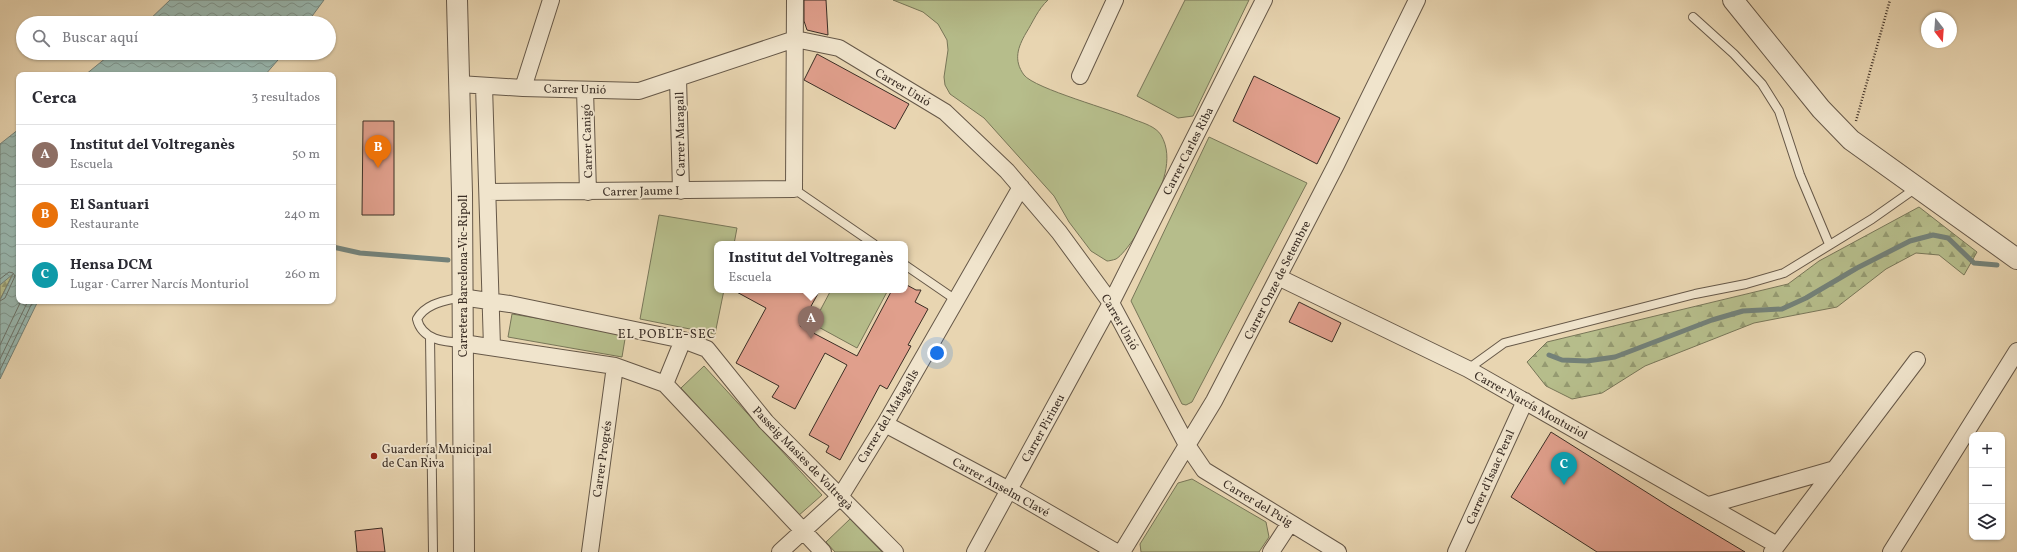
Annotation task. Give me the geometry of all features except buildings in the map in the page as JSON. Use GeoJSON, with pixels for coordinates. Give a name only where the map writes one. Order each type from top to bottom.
{"type":"FeatureCollection","features":[{"type":"Feature","properties":{"kind":"street","name":"Carretera Barcelona-Vic-Ripoll"},"geometry":{"type":"LineString","coordinates":[[457,0],[462,193],[464,552]]}},
{"type":"Feature","properties":{"kind":"street"},"geometry":{"type":"LineString","coordinates":[[523,88],[551,0]]}},
{"type":"Feature","properties":{"kind":"street"},"geometry":{"type":"LineString","coordinates":[[794,189],[795,0]]}},
{"type":"Feature","properties":{"kind":"street"},"geometry":{"type":"LineString","coordinates":[[1080,76],[1115,0]]}},
{"type":"Feature","properties":{"kind":"street","name":"Carrer Carles Riba"},"geometry":{"type":"LineString","coordinates":[[1111,303],[1264,0]]}},
{"type":"Feature","properties":{"kind":"street","name":"Carrer Onze de Setembre"},"geometry":{"type":"LineString","coordinates":[[1122,552],[1214,401],[1336,165],[1417,0]]}},
{"type":"Feature","properties":{"kind":"street"},"geometry":{"type":"LineString","coordinates":[[1733,0],[1821,109],[1851,140],[2017,259]]}},
{"type":"Feature","properties":{"kind":"street","name":"Carrer Unió"},"geometry":{"type":"LineString","coordinates":[[458,84],[523,88],[639,91],[795,39],[839,48],[945,112],[1007,171],[1059,232],[1111,303],[1187,445]]}},
{"type":"Feature","properties":{"kind":"street","name":"Carrer Maragall"},"geometry":{"type":"LineString","coordinates":[[678,78],[681,191]]}},
{"type":"Feature","properties":{"kind":"street"},"geometry":{"type":"LineString","coordinates":[[484,86],[492,301],[492,347]]}},
{"type":"Feature","properties":{"kind":"street","name":"Carrer Canigó"},"geometry":{"type":"LineString","coordinates":[[585,90],[588,192]]}},
{"type":"Feature","properties":{"kind":"street","name":"Carrer del Matagalls"},"geometry":{"type":"LineString","coordinates":[[780,552],[782,548],[803,532],[840,497],[885,424],[1021,187]]}},
{"type":"Feature","properties":{"kind":"street","name":"Carrer Jaume I"},"geometry":{"type":"LineString","coordinates":[[488,192],[794,189]]}},
{"type":"Feature","properties":{"kind":"street","name":"Carrer Narcís Monturiol"},"geometry":{"type":"LineString","coordinates":[[1278,277],[1468,369],[1710,505],[1774,549]]}},
{"type":"Feature","properties":{"kind":"street","name":"Passeig Masies de Voltregà"},"geometry":{"type":"LineString","coordinates":[[462,297],[492,301],[683,340],[707,349],[766,422],[895,552]]}},
{"type":"Feature","properties":{"kind":"street","name":"Carrer Pirineu"},"geometry":{"type":"LineString","coordinates":[[975,552],[1111,303]]}},
{"type":"Feature","properties":{"kind":"street"},"geometry":{"type":"LineString","coordinates":[[664,384],[683,340]]}},
{"type":"Feature","properties":{"kind":"street"},"geometry":{"type":"LineString","coordinates":[[463,343],[614,366],[664,384],[823,552]]}},
{"type":"Feature","properties":{"kind":"street"},"geometry":{"type":"LineString","coordinates":[[1891,552],[2017,351]]}},
{"type":"Feature","properties":{"kind":"street"},"geometry":{"type":"LineString","coordinates":[[1774,549],[1917,360]]}},
{"type":"Feature","properties":{"kind":"street","name":"Carrer Progrés"},"geometry":{"type":"LineString","coordinates":[[590,552],[614,366]]}},
{"type":"Feature","properties":{"kind":"street","name":"Carrer d'Isaac Peral"},"geometry":{"type":"LineString","coordinates":[[1456,552],[1525,401]]}},
{"type":"Feature","properties":{"kind":"street","name":"Carrer Anselm Clavé"},"geometry":{"type":"LineString","coordinates":[[885,424],[1009,490],[1116,552]]}},
{"type":"Feature","properties":{"kind":"street","name":"Carrer del Puig"},"geometry":{"type":"LineString","coordinates":[[1187,445],[1204,470],[1338,552]]}},
{"type":"Feature","properties":{"kind":"street"},"geometry":{"type":"LineString","coordinates":[[1710,505],[1835,469]]}},
{"type":"Feature","properties":{"kind":"street"},"geometry":{"type":"LineString","coordinates":[[1271,552],[1290,523]]}},
{"type":"Feature","properties":{"kind":"lane"},"geometry":{"type":"LineString","coordinates":[[1693,17],[1734,54],[1762,84],[1779,111],[1800,175],[1828,244]]}},
{"type":"Feature","properties":{"kind":"lane"},"geometry":{"type":"LineString","coordinates":[[1468,369],[1504,343],[1679,298],[1761,280],[1784,273],[1828,244],[1872,219],[1917,187]]}},
{"type":"Feature","properties":{"kind":"lane"},"geometry":{"type":"LineString","coordinates":[[794,189],[870,241]]}},
{"type":"Feature","properties":{"kind":"lane"},"geometry":{"type":"LineString","coordinates":[[908,267],[956,300]]}},
{"type":"Feature","properties":{"kind":"lane"},"geometry":{"type":"LineString","coordinates":[[462,297],[434,304],[421,312],[417,318],[418,326],[430,337],[446,342],[463,343]]}},
{"type":"Feature","properties":{"kind":"lane"},"geometry":{"type":"LineString","coordinates":[[430,337],[433,552]]}},
{"type":"Feature","properties":{"kind":"path"},"geometry":{"type":"LineString","coordinates":[[1851,140],[1890,0]]}},
{"type":"Feature","properties":{"kind":"green space"},"geometry":{"type":"Polygon","coordinates":[[[893,0],[1048,0],[1041,7],[1023,38],[1019,48],[1018,59],[1024,75],[1031,81],[1043,87],[1150,126],[1159,132],[1165,144],[1167,163],[1159,192],[1145,221],[1120,256],[1116,259],[1107,261],[1091,251],[1069,222],[1054,196],[984,118],[950,94],[945,85],[944,77],[948,50],[947,40],[938,24],[923,12],[893,0]]]}},
{"type":"Feature","properties":{"kind":"green space"},"geometry":{"type":"Polygon","coordinates":[[[1185,0],[1249,0],[1193,116],[1178,118],[1137,96],[1185,0]]]}},
{"type":"Feature","properties":{"kind":"green space"},"geometry":{"type":"Polygon","coordinates":[[[1209,137],[1307,183],[1192,402],[1186,405],[1182,404],[1131,301],[1209,137]]]}},
{"type":"Feature","properties":{"kind":"green space"},"geometry":{"type":"Polygon","coordinates":[[[1919,207],[1977,252],[1964,275],[1939,255],[1916,253],[1886,269],[1837,307],[1754,323],[1645,366],[1602,393],[1572,399],[1546,386],[1527,362],[1547,342],[1788,284],[1819,261],[1919,207]]]}},
{"type":"Feature","properties":{"kind":"green space"},"geometry":{"type":"Polygon","coordinates":[[[659,215],[737,228],[735,241],[714,241],[714,293],[723,293],[715,334],[640,319],[659,215]]]}},
{"type":"Feature","properties":{"kind":"green space"},"geometry":{"type":"Polygon","coordinates":[[[13,273],[0,300],[0,285],[13,273]]]}},
{"type":"Feature","properties":{"kind":"green space"},"geometry":{"type":"Polygon","coordinates":[[[829,293],[886,293],[857,348],[813,324],[829,293]]]}},
{"type":"Feature","properties":{"kind":"green space"},"geometry":{"type":"Polygon","coordinates":[[[512,314],[626,333],[622,357],[508,337],[512,314]]]}},
{"type":"Feature","properties":{"kind":"green space"},"geometry":{"type":"Polygon","coordinates":[[[704,366],[822,495],[798,516],[681,388],[704,366]]]}},
{"type":"Feature","properties":{"kind":"green space"},"geometry":{"type":"Polygon","coordinates":[[[1192,479],[1266,522],[1269,537],[1259,552],[1141,552],[1140,544],[1178,483],[1192,479]]]}},
{"type":"Feature","properties":{"kind":"green space"},"geometry":{"type":"Polygon","coordinates":[[[850,519],[882,552],[835,552],[826,542],[850,519]]]}},
{"type":"Feature","properties":{"kind":"water"},"geometry":{"type":"Polygon","coordinates":[[[170,0],[324,0],[312,16],[153,16],[170,0]]]}},
{"type":"Feature","properties":{"kind":"water"},"geometry":{"type":"Polygon","coordinates":[[[103,60],[278,60],[268,72],[89,72],[103,60]]]}},
{"type":"Feature","properties":{"kind":"water"},"geometry":{"type":"Polygon","coordinates":[[[16,131],[16,304],[37,304],[0,379],[0,300],[13,274],[0,285],[0,144],[16,131]]]}},
{"type":"Feature","properties":{"kind":"waterway"},"geometry":{"type":"LineString","coordinates":[[1549,355],[1562,360],[1587,361],[1615,357],[1712,320],[1743,311],[1782,309],[1806,298],[1857,268],[1910,241],[1933,235],[1948,238],[1974,263],[1997,265]]}},
{"type":"Feature","properties":{"kind":"waterway"},"geometry":{"type":"LineString","coordinates":[[336,248],[360,253],[448,260]]}},
{"type":"Feature","properties":{"kind":"place","name":"El Santuari"},"geometry":{"type":"Point","coordinates":[378,168]}},
{"type":"Feature","properties":{"kind":"place","name":"Institut del Voltreganès"},"geometry":{"type":"Point","coordinates":[811,339]}},
{"type":"Feature","properties":{"kind":"place","name":"Guardería Municipal de Can Riva"},"geometry":{"type":"Point","coordinates":[374,456]}},
{"type":"Feature","properties":{"kind":"place","name":"Hensa DCM"},"geometry":{"type":"Point","coordinates":[1564,485]}},
{"type":"Feature","properties":{"kind":"district","name":"EL POBLE-SEC"},"geometry":{"type":"Point","coordinates":[667,333]}}]}
